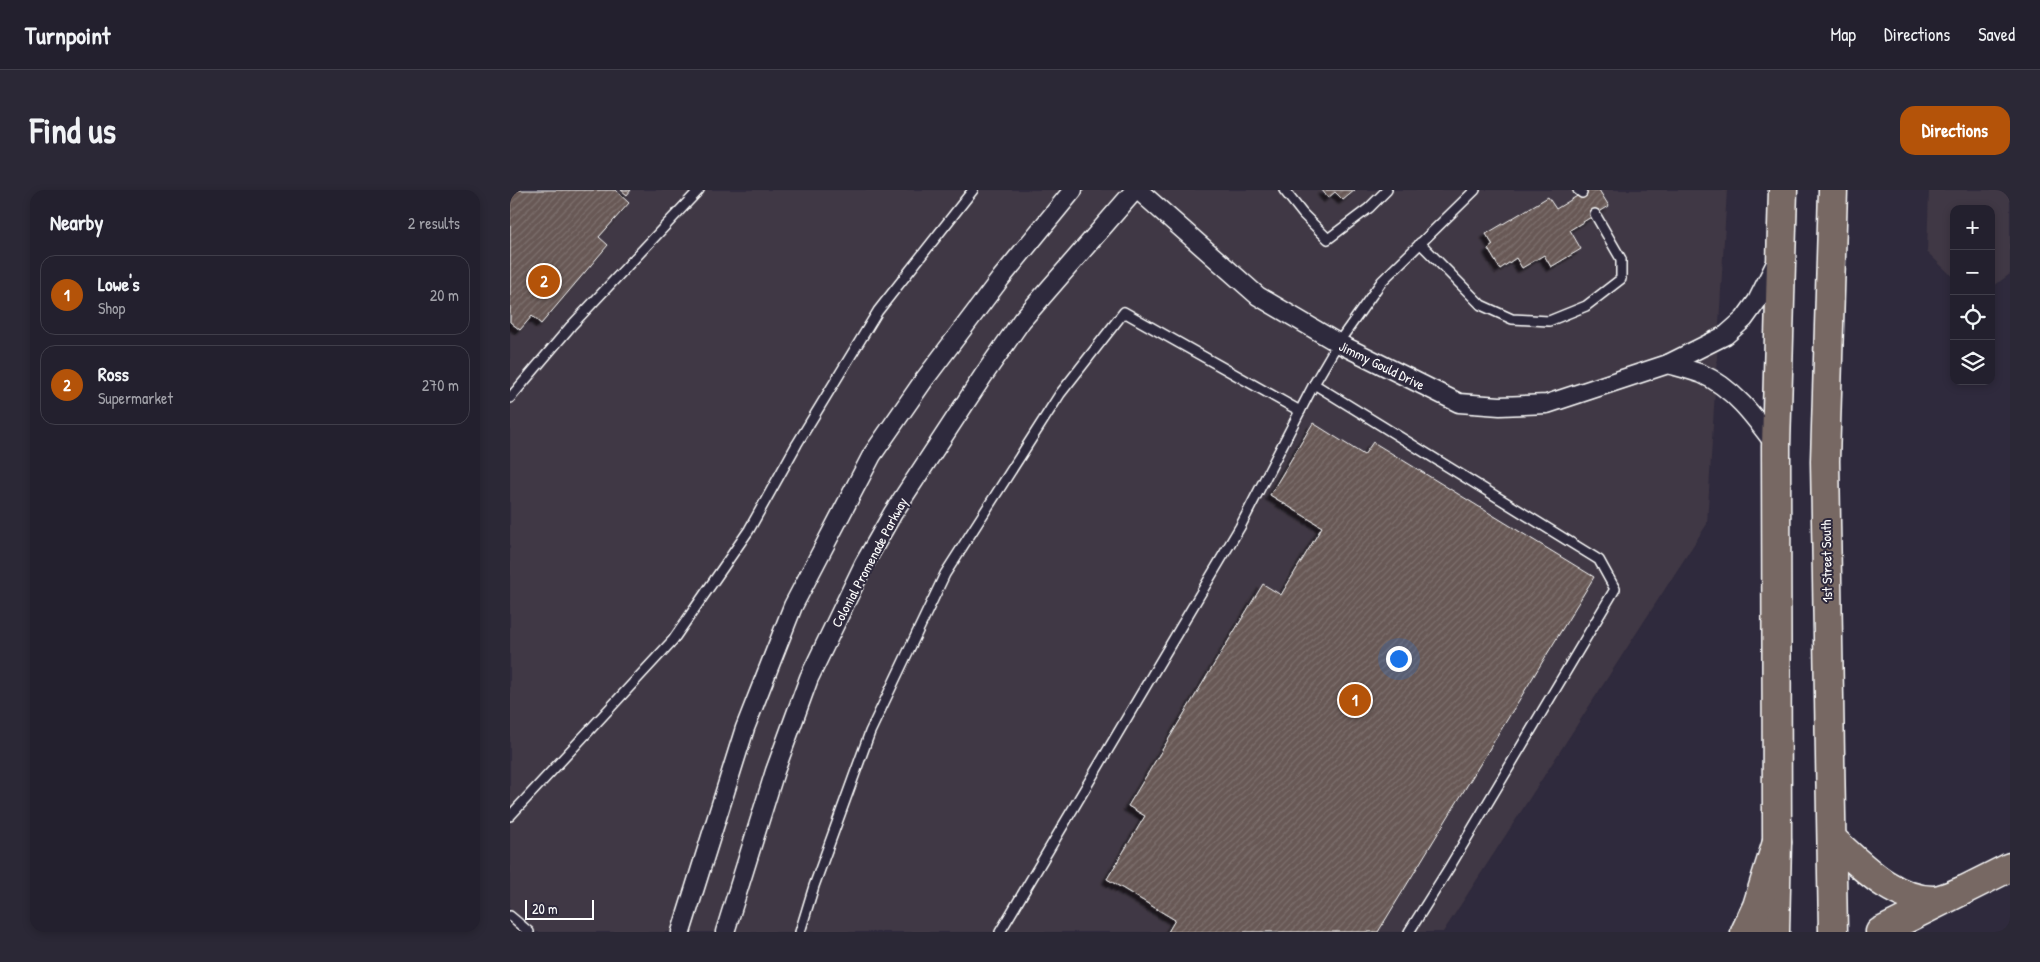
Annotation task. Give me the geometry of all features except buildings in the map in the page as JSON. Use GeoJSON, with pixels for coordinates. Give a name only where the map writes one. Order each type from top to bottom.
{"type":"FeatureCollection","features":[{"type":"Feature","properties":{"kind":"main road"},"geometry":{"type":"LineString","coordinates":[[1775,932],[1777,842],[1776,447],[1783,190]]}},
{"type":"Feature","properties":{"kind":"main road","name":"1st Street South"},"geometry":{"type":"LineString","coordinates":[[1833,190],[1825,461],[1833,932]]}},
{"type":"Feature","properties":{"kind":"main road"},"geometry":{"type":"LineString","coordinates":[[1832,838],[1877,879],[1899,892],[1936,900],[1964,890]]}},
{"type":"Feature","properties":{"kind":"main road"},"geometry":{"type":"LineString","coordinates":[[1745,932],[1757,906],[1777,842]]}},
{"type":"Feature","properties":{"kind":"main road"},"geometry":{"type":"LineString","coordinates":[[1880,932],[2010,867]]}},
{"type":"Feature","properties":{"kind":"street"},"geometry":{"type":"LineString","coordinates":[[681,932],[745,728],[793,606],[872,455],[924,380],[1001,278],[1073,190]]}},
{"type":"Feature","properties":{"kind":"street","name":"Jimmy Gould Drive"},"geometry":{"type":"LineString","coordinates":[[1136,190],[1258,296],[1338,343],[1459,403],[1500,406],[1547,404],[1668,364],[1726,335],[1744,319],[1757,301],[1781,252]]}},
{"type":"Feature","properties":{"kind":"street","name":"Colonial Promenade Parkway"},"geometry":{"type":"LineString","coordinates":[[725,932],[775,771],[809,678],[864,564],[893,513],[1022,320],[1136,190]]}},
{"type":"Feature","properties":{"kind":"street"},"geometry":{"type":"LineString","coordinates":[[1668,364],[1703,374],[1730,392],[1755,417],[1776,447]]}},
{"type":"Feature","properties":{"kind":"lane"},"geometry":{"type":"LineString","coordinates":[[510,398],[570,326],[699,190]]}},
{"type":"Feature","properties":{"kind":"lane"},"geometry":{"type":"LineString","coordinates":[[510,816],[673,640],[749,530],[797,444],[878,311],[973,190]]}},
{"type":"Feature","properties":{"kind":"lane"},"geometry":{"type":"LineString","coordinates":[[1284,190],[1303,214],[1328,239],[1369,208],[1387,190]]}},
{"type":"Feature","properties":{"kind":"lane"},"geometry":{"type":"LineString","coordinates":[[1000,932],[1240,527],[1314,384],[1338,343],[1382,281],[1475,190]]}},
{"type":"Feature","properties":{"kind":"lane"},"geometry":{"type":"LineString","coordinates":[[1420,244],[1482,305],[1512,319],[1549,322],[1586,306],[1621,279],[1621,259],[1595,214]]}},
{"type":"Feature","properties":{"kind":"lane"},"geometry":{"type":"LineString","coordinates":[[800,932],[814,886],[870,732],[945,574],[1060,394],[1124,312],[1300,411]]}},
{"type":"Feature","properties":{"kind":"lane"},"geometry":{"type":"LineString","coordinates":[[1314,384],[1599,560],[1615,589],[1409,932]]}},
{"type":"Feature","properties":{"kind":"lane"},"geometry":{"type":"LineString","coordinates":[[510,916],[529,932]]}},
{"type":"Feature","properties":{"kind":"shaded area"},"geometry":{"type":"Polygon","coordinates":[[[510,190],[1727,190],[1707,524],[1443,932],[510,932],[510,190]]]}},
{"type":"Feature","properties":{"kind":"shaded area"},"geometry":{"type":"Polygon","coordinates":[[[1929,190],[2010,190],[2010,274],[1995,285],[1995,205],[1950,205],[1950,274],[1927,252],[1929,190]]]}},
{"type":"Feature","properties":{"kind":"place","name":"Ross"},"geometry":{"type":"Point","coordinates":[544,281]}},
{"type":"Feature","properties":{"kind":"place","name":"Lowe's"},"geometry":{"type":"Point","coordinates":[1355,700]}}]}
